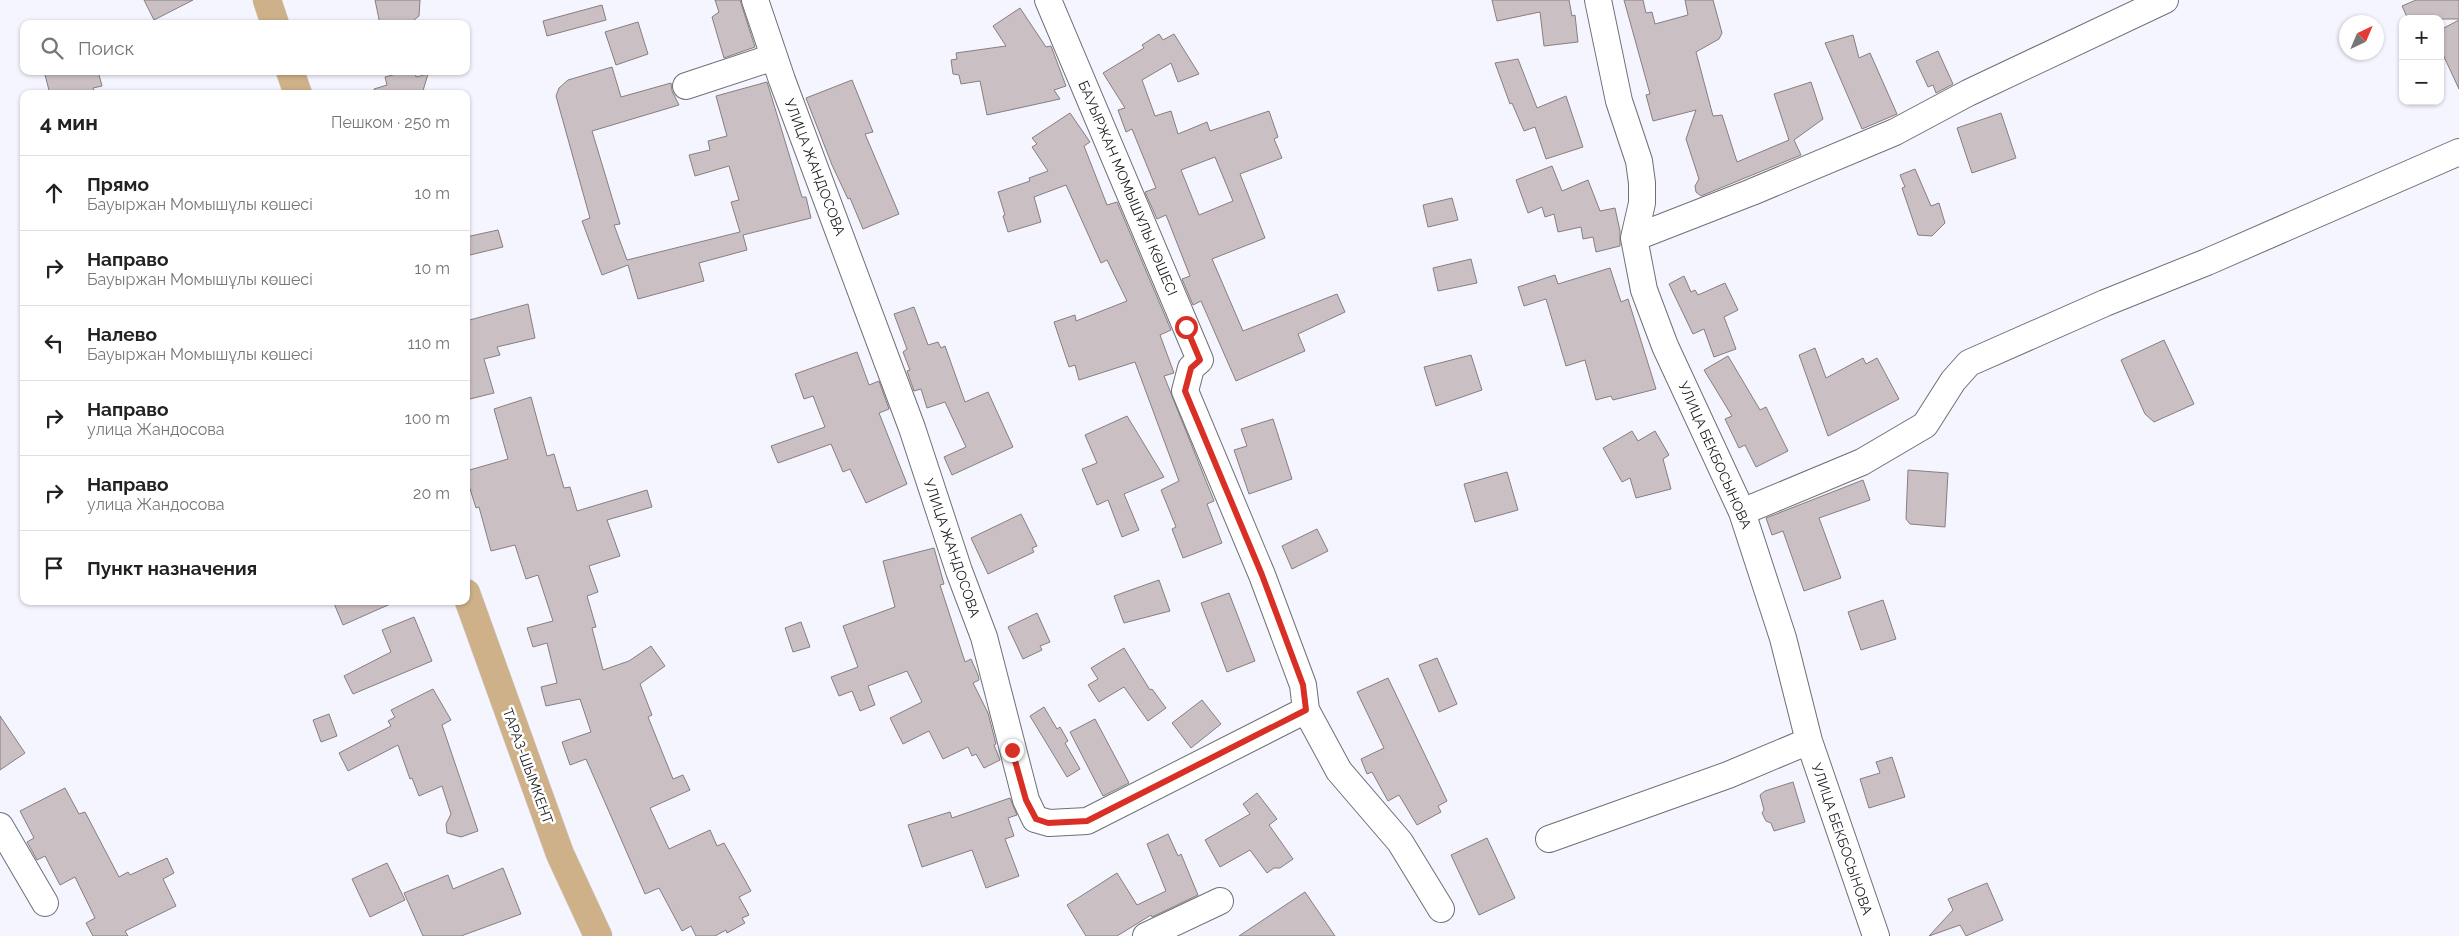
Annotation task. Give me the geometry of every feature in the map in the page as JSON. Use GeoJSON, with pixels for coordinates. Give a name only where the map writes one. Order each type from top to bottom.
{"type":"FeatureCollection","features":[{"type":"Feature","properties":{"kind":"main road"},"geometry":{"type":"LineString","coordinates":[[267,0],[274,20]]}},
{"type":"Feature","properties":{"kind":"main road"},"geometry":{"type":"LineString","coordinates":[[291,75],[297,90]]}},
{"type":"Feature","properties":{"kind":"main road","name":"ТАРАЗ-ШЫМКЕНТ"},"geometry":{"type":"LineString","coordinates":[[470,604],[560,854],[598,936]]}},
{"type":"Feature","properties":{"kind":"street","name":"УЛИЦА ЖАНДОСОВА"},"geometry":{"type":"LineString","coordinates":[[755,0],[774,57],[912,428],[959,571],[984,636],[1026,800],[1036,819],[1048,823],[1087,821],[1306,710]]}},
{"type":"Feature","properties":{"kind":"street","name":"БАУЫРЖАН МОМЫШҰЛЫ КӨШЕСІ"},"geometry":{"type":"LineString","coordinates":[[1048,0],[1200,360],[1191,368],[1185,391],[1262,575],[1303,685],[1306,710]]}},
{"type":"Feature","properties":{"kind":"street","name":"УЛИЦА БЕКБОСЫНОВА"},"geometry":{"type":"LineString","coordinates":[[1598,0],[1619,101],[1639,161],[1642,203],[1634,238],[1644,290],[1665,346],[1742,512],[1778,620],[1809,740],[1876,936]]}},
{"type":"Feature","properties":{"kind":"street"},"geometry":{"type":"LineString","coordinates":[[1634,238],[1752,192],[1896,132],[1968,93],[2165,0]]}},
{"type":"Feature","properties":{"kind":"street"},"geometry":{"type":"LineString","coordinates":[[686,86],[774,57]]}},
{"type":"Feature","properties":{"kind":"street"},"geometry":{"type":"LineString","coordinates":[[1742,512],[1862,462],[1925,425],[1953,382],[1969,363],[2105,303],[2224,255],[2459,152]]}},
{"type":"Feature","properties":{"kind":"street"},"geometry":{"type":"LineString","coordinates":[[1306,710],[1339,771],[1400,842],[1441,909]]}},
{"type":"Feature","properties":{"kind":"street"},"geometry":{"type":"LineString","coordinates":[[1549,840],[1728,775],[1809,740]]}},
{"type":"Feature","properties":{"kind":"street"},"geometry":{"type":"LineString","coordinates":[[0,826],[45,903]]}},
{"type":"Feature","properties":{"kind":"street"},"geometry":{"type":"LineString","coordinates":[[1146,936],[1220,901]]}},
{"type":"Feature","properties":{"kind":"building"},"geometry":{"type":"Polygon","coordinates":[[[144,0],[193,0],[154,20],[144,0]]]}},
{"type":"Feature","properties":{"kind":"building"},"geometry":{"type":"Polygon","coordinates":[[[375,0],[420,0],[419,16],[414,20],[379,20],[375,0]]]}},
{"type":"Feature","properties":{"kind":"building"},"geometry":{"type":"Polygon","coordinates":[[[715,0],[740,0],[755,47],[724,58],[712,17],[719,12],[715,0]]]}},
{"type":"Feature","properties":{"kind":"building"},"geometry":{"type":"Polygon","coordinates":[[[1492,0],[1569,0],[1572,16],[1575,15],[1578,42],[1544,46],[1540,12],[1497,21],[1492,0]]]}},
{"type":"Feature","properties":{"kind":"building"},"geometry":{"type":"Polygon","coordinates":[[[1624,0],[1643,0],[1646,13],[1652,12],[1655,24],[1688,15],[1685,0],[1713,0],[1722,33],[1719,39],[1696,52],[1713,116],[1722,115],[1737,162],[1789,140],[1774,94],[1811,82],[1823,119],[1794,140],[1801,155],[1701,196],[1696,192],[1695,186],[1699,179],[1686,139],[1696,110],[1653,121],[1646,95],[1650,94],[1624,0]]]}},
{"type":"Feature","properties":{"kind":"building"},"geometry":{"type":"Polygon","coordinates":[[[2416,0],[2459,0],[2459,19],[2444,19],[2444,15],[2406,15],[2402,6],[2416,0]]]}},
{"type":"Feature","properties":{"kind":"building"},"geometry":{"type":"Polygon","coordinates":[[[602,5],[606,20],[547,36],[543,21],[602,5]]]}},
{"type":"Feature","properties":{"kind":"building"},"geometry":{"type":"Polygon","coordinates":[[[1020,8],[1046,47],[1051,46],[1066,86],[1054,90],[1060,99],[987,115],[980,81],[961,84],[959,75],[953,74],[951,60],[957,59],[956,53],[1006,46],[993,26],[1020,8]]]}},
{"type":"Feature","properties":{"kind":"building"},"geometry":{"type":"Polygon","coordinates":[[[2459,20],[2459,89],[2444,57],[2444,28],[2459,20]]]}},
{"type":"Feature","properties":{"kind":"building"},"geometry":{"type":"Polygon","coordinates":[[[638,22],[648,54],[616,65],[605,32],[638,22]]]}},
{"type":"Feature","properties":{"kind":"building"},"geometry":{"type":"Polygon","coordinates":[[[1159,34],[1163,40],[1174,34],[1199,74],[1178,82],[1171,63],[1142,80],[1155,116],[1171,111],[1178,134],[1207,122],[1210,131],[1269,111],[1278,137],[1274,139],[1282,158],[1240,174],[1265,238],[1212,259],[1243,331],[1337,294],[1345,312],[1298,334],[1305,351],[1236,381],[1201,301],[1193,305],[1182,279],[1190,276],[1166,215],[1157,219],[1145,192],[1156,188],[1132,129],[1126,132],[1118,110],[1125,108],[1103,73],[1144,48],[1142,45],[1159,34]],[[1215,157],[1181,170],[1199,215],[1233,201],[1215,157]]]}},
{"type":"Feature","properties":{"kind":"building"},"geometry":{"type":"Polygon","coordinates":[[[1853,35],[1859,58],[1870,53],[1897,114],[1862,129],[1825,43],[1853,35]]]}},
{"type":"Feature","properties":{"kind":"building"},"geometry":{"type":"Polygon","coordinates":[[[1938,51],[1953,84],[1936,93],[1933,85],[1928,87],[1916,61],[1938,51]]]}},
{"type":"Feature","properties":{"kind":"building"},"geometry":{"type":"Polygon","coordinates":[[[1518,59],[1537,108],[1566,96],[1583,147],[1546,159],[1535,127],[1524,131],[1512,103],[1510,104],[1495,63],[1518,59]]]}},
{"type":"Feature","properties":{"kind":"building"},"geometry":{"type":"Polygon","coordinates":[[[612,67],[621,97],[671,83],[672,91],[679,105],[592,131],[620,224],[614,225],[627,260],[740,232],[731,202],[739,200],[729,166],[695,176],[689,155],[710,150],[708,141],[727,136],[716,96],[767,82],[802,197],[806,197],[811,218],[743,235],[747,250],[699,263],[704,281],[638,299],[628,265],[602,275],[582,221],[590,218],[556,96],[559,88],[568,80],[612,67]]]}},
{"type":"Feature","properties":{"kind":"building"},"geometry":{"type":"Polygon","coordinates":[[[45,75],[99,75],[102,86],[93,88],[94,90],[49,90],[45,75]]]}},
{"type":"Feature","properties":{"kind":"building"},"geometry":{"type":"Polygon","coordinates":[[[393,75],[416,75],[416,77],[428,75],[423,90],[374,90],[387,85],[385,77],[393,75]]]}},
{"type":"Feature","properties":{"kind":"building"},"geometry":{"type":"Polygon","coordinates":[[[852,80],[873,132],[865,134],[899,214],[863,229],[850,198],[848,199],[832,165],[806,98],[852,80]]]}},
{"type":"Feature","properties":{"kind":"building"},"geometry":{"type":"Polygon","coordinates":[[[1070,113],[1090,142],[1084,146],[1107,205],[1117,202],[1171,330],[1160,335],[1174,373],[1164,376],[1214,501],[1207,504],[1222,543],[1183,558],[1172,529],[1176,527],[1161,490],[1179,481],[1135,362],[1079,380],[1075,365],[1069,367],[1054,322],[1075,315],[1076,321],[1127,301],[1107,260],[1101,263],[1066,185],[1034,197],[1041,222],[1008,232],[1003,216],[1005,215],[998,192],[1030,181],[1029,178],[1048,171],[1032,147],[1037,144],[1032,138],[1070,113]]]}},
{"type":"Feature","properties":{"kind":"building"},"geometry":{"type":"Polygon","coordinates":[[[2001,113],[2016,158],[1972,173],[1957,128],[2001,113]]]}},
{"type":"Feature","properties":{"kind":"building"},"geometry":{"type":"Polygon","coordinates":[[[1552,166],[1562,191],[1588,180],[1600,211],[1615,208],[1620,231],[1620,246],[1596,252],[1593,237],[1583,239],[1581,227],[1558,232],[1554,214],[1545,217],[1542,207],[1528,213],[1516,180],[1552,166]]]}},
{"type":"Feature","properties":{"kind":"building"},"geometry":{"type":"Polygon","coordinates":[[[1915,169],[1931,206],[1939,203],[1945,223],[1932,236],[1918,235],[1902,188],[1905,187],[1900,175],[1915,169]]]}},
{"type":"Feature","properties":{"kind":"building"},"geometry":{"type":"Polygon","coordinates":[[[1452,198],[1458,220],[1428,227],[1423,205],[1452,198]]]}},
{"type":"Feature","properties":{"kind":"building"},"geometry":{"type":"Polygon","coordinates":[[[498,230],[503,247],[470,255],[470,236],[498,230]]]}},
{"type":"Feature","properties":{"kind":"building"},"geometry":{"type":"Polygon","coordinates":[[[1471,259],[1477,283],[1438,291],[1433,268],[1471,259]]]}},
{"type":"Feature","properties":{"kind":"building"},"geometry":{"type":"Polygon","coordinates":[[[1610,268],[1621,302],[1628,299],[1656,389],[1613,400],[1611,396],[1596,400],[1585,360],[1566,366],[1546,299],[1524,306],[1518,287],[1555,275],[1558,284],[1610,268]]]}},
{"type":"Feature","properties":{"kind":"building"},"geometry":{"type":"Polygon","coordinates":[[[1684,276],[1691,292],[1695,290],[1698,295],[1725,283],[1738,310],[1724,317],[1736,349],[1714,357],[1704,329],[1693,334],[1669,284],[1684,276]]]}},
{"type":"Feature","properties":{"kind":"building"},"geometry":{"type":"Polygon","coordinates":[[[528,304],[535,338],[497,347],[500,355],[484,359],[494,393],[470,399],[470,320],[528,304]]]}},
{"type":"Feature","properties":{"kind":"building"},"geometry":{"type":"Polygon","coordinates":[[[914,307],[928,345],[938,342],[941,348],[945,346],[965,402],[988,392],[1013,447],[952,475],[944,457],[966,447],[945,402],[927,408],[921,389],[914,391],[907,371],[910,370],[903,352],[907,349],[894,314],[914,307]]]}},
{"type":"Feature","properties":{"kind":"building"},"geometry":{"type":"Polygon","coordinates":[[[2164,340],[2194,404],[2154,422],[2145,414],[2121,360],[2164,340]]]}},
{"type":"Feature","properties":{"kind":"building"},"geometry":{"type":"Polygon","coordinates":[[[1815,348],[1826,378],[1863,358],[1866,364],[1877,358],[1899,399],[1828,436],[1799,355],[1815,348]]]}},
{"type":"Feature","properties":{"kind":"building"},"geometry":{"type":"Polygon","coordinates":[[[857,352],[869,385],[879,381],[889,409],[879,413],[907,484],[866,503],[850,469],[843,472],[831,444],[778,463],[771,446],[825,427],[813,396],[804,399],[795,374],[857,352]]]}},
{"type":"Feature","properties":{"kind":"building"},"geometry":{"type":"Polygon","coordinates":[[[1471,355],[1482,390],[1436,406],[1424,367],[1471,355]]]}},
{"type":"Feature","properties":{"kind":"building"},"geometry":{"type":"Polygon","coordinates":[[[1728,356],[1760,410],[1766,407],[1788,451],[1756,467],[1745,445],[1739,448],[1725,419],[1732,416],[1704,370],[1728,356]]]}},
{"type":"Feature","properties":{"kind":"building"},"geometry":{"type":"Polygon","coordinates":[[[531,397],[547,456],[554,454],[564,488],[570,487],[577,511],[647,490],[652,507],[607,520],[620,556],[589,566],[598,592],[587,596],[596,627],[592,628],[603,670],[629,661],[651,646],[665,666],[640,684],[652,715],[648,717],[673,779],[683,775],[690,790],[650,808],[669,849],[710,830],[717,846],[724,843],[751,891],[739,897],[749,915],[742,918],[745,923],[727,933],[726,930],[715,936],[696,936],[691,926],[682,931],[659,888],[645,894],[586,759],[570,765],[562,742],[591,732],[580,699],[546,706],[541,687],[557,683],[547,643],[533,647],[527,628],[553,621],[538,575],[526,579],[515,545],[491,551],[479,507],[476,508],[470,489],[470,470],[508,459],[494,409],[531,397]]]}},
{"type":"Feature","properties":{"kind":"building"},"geometry":{"type":"Polygon","coordinates":[[[1127,416],[1164,477],[1124,494],[1139,530],[1122,537],[1108,500],[1097,505],[1082,469],[1097,463],[1085,435],[1127,416]]]}},
{"type":"Feature","properties":{"kind":"building"},"geometry":{"type":"Polygon","coordinates":[[[1273,419],[1292,479],[1249,494],[1234,450],[1247,446],[1241,429],[1273,419]]]}},
{"type":"Feature","properties":{"kind":"building"},"geometry":{"type":"Polygon","coordinates":[[[1632,431],[1638,441],[1655,431],[1669,455],[1663,459],[1671,489],[1636,498],[1630,478],[1622,482],[1603,448],[1632,431]]]}},
{"type":"Feature","properties":{"kind":"building"},"geometry":{"type":"Polygon","coordinates":[[[1908,470],[1948,473],[1945,527],[1910,524],[1906,519],[1908,470]]]}},
{"type":"Feature","properties":{"kind":"building"},"geometry":{"type":"Polygon","coordinates":[[[1507,472],[1518,510],[1475,522],[1464,484],[1507,472]]]}},
{"type":"Feature","properties":{"kind":"building"},"geometry":{"type":"Polygon","coordinates":[[[1863,480],[1870,500],[1819,518],[1841,578],[1804,591],[1783,531],[1772,535],[1766,518],[1863,480]]]}},
{"type":"Feature","properties":{"kind":"building"},"geometry":{"type":"Polygon","coordinates":[[[1021,514],[1037,546],[1032,548],[1034,552],[988,574],[971,538],[1021,514]]]}},
{"type":"Feature","properties":{"kind":"building"},"geometry":{"type":"Polygon","coordinates":[[[1317,529],[1328,551],[1292,569],[1282,546],[1317,529]]]}},
{"type":"Feature","properties":{"kind":"building"},"geometry":{"type":"Polygon","coordinates":[[[934,548],[944,584],[940,585],[965,662],[971,659],[978,675],[979,680],[973,683],[988,713],[996,744],[994,745],[1000,760],[984,768],[976,754],[972,756],[968,747],[943,759],[929,731],[903,744],[890,718],[922,702],[907,671],[868,686],[875,705],[860,711],[852,691],[839,696],[831,677],[858,667],[843,626],[895,607],[883,561],[934,548]]]}},
{"type":"Feature","properties":{"kind":"building"},"geometry":{"type":"Polygon","coordinates":[[[1159,580],[1170,611],[1124,623],[1114,596],[1159,580]]]}},
{"type":"Feature","properties":{"kind":"building"},"geometry":{"type":"Polygon","coordinates":[[[1229,593],[1255,661],[1227,672],[1201,603],[1229,593]]]}},
{"type":"Feature","properties":{"kind":"building"},"geometry":{"type":"Polygon","coordinates":[[[1883,600],[1896,639],[1861,650],[1848,612],[1883,600]]]}},
{"type":"Feature","properties":{"kind":"building"},"geometry":{"type":"Polygon","coordinates":[[[335,605],[388,605],[343,625],[335,605]]]}},
{"type":"Feature","properties":{"kind":"building"},"geometry":{"type":"Polygon","coordinates":[[[1037,613],[1050,642],[1040,646],[1042,650],[1023,659],[1008,627],[1037,613]]]}},
{"type":"Feature","properties":{"kind":"building"},"geometry":{"type":"Polygon","coordinates":[[[414,617],[432,661],[353,694],[344,676],[391,652],[382,630],[414,617]]]}},
{"type":"Feature","properties":{"kind":"building"},"geometry":{"type":"Polygon","coordinates":[[[801,622],[810,647],[793,652],[785,628],[801,622]]]}},
{"type":"Feature","properties":{"kind":"building"},"geometry":{"type":"Polygon","coordinates":[[[1124,648],[1150,690],[1152,689],[1166,708],[1148,721],[1124,687],[1099,702],[1088,685],[1098,679],[1091,668],[1124,648]]]}},
{"type":"Feature","properties":{"kind":"building"},"geometry":{"type":"Polygon","coordinates":[[[1437,658],[1457,704],[1439,712],[1419,665],[1437,658]]]}},
{"type":"Feature","properties":{"kind":"building"},"geometry":{"type":"Polygon","coordinates":[[[1388,678],[1447,801],[1438,806],[1441,812],[1417,825],[1399,795],[1388,801],[1372,772],[1367,774],[1361,759],[1384,748],[1357,692],[1388,678]]]}},
{"type":"Feature","properties":{"kind":"building"},"geometry":{"type":"Polygon","coordinates":[[[433,689],[451,720],[442,725],[478,831],[461,837],[447,833],[446,824],[451,814],[442,786],[419,796],[412,778],[410,779],[398,745],[348,771],[339,753],[391,726],[388,721],[395,717],[391,710],[433,689]]]}},
{"type":"Feature","properties":{"kind":"building"},"geometry":{"type":"Polygon","coordinates":[[[1202,700],[1221,724],[1191,748],[1172,723],[1202,700]]]}},
{"type":"Feature","properties":{"kind":"building"},"geometry":{"type":"Polygon","coordinates":[[[1044,707],[1057,729],[1060,727],[1068,741],[1065,743],[1080,769],[1067,777],[1030,716],[1044,707]]]}},
{"type":"Feature","properties":{"kind":"building"},"geometry":{"type":"Polygon","coordinates":[[[329,714],[337,736],[321,742],[313,720],[329,714]]]}},
{"type":"Feature","properties":{"kind":"building"},"geometry":{"type":"Polygon","coordinates":[[[0,716],[25,753],[0,770],[0,716]]]}},
{"type":"Feature","properties":{"kind":"building"},"geometry":{"type":"Polygon","coordinates":[[[1095,719],[1129,783],[1103,796],[1070,732],[1095,719]]]}},
{"type":"Feature","properties":{"kind":"building"},"geometry":{"type":"Polygon","coordinates":[[[1892,757],[1905,797],[1869,808],[1860,779],[1880,773],[1876,762],[1892,757]]]}},
{"type":"Feature","properties":{"kind":"building"},"geometry":{"type":"Polygon","coordinates":[[[1793,782],[1805,822],[1774,831],[1771,823],[1766,821],[1762,813],[1764,810],[1760,795],[1765,791],[1793,782]]]}},
{"type":"Feature","properties":{"kind":"building"},"geometry":{"type":"Polygon","coordinates":[[[65,788],[79,814],[85,812],[119,877],[128,872],[130,875],[167,858],[174,873],[163,879],[176,906],[125,931],[128,936],[93,936],[86,923],[95,918],[75,877],[60,885],[45,856],[37,860],[27,842],[34,838],[20,811],[65,788]]]}},
{"type":"Feature","properties":{"kind":"building"},"geometry":{"type":"Polygon","coordinates":[[[1257,793],[1277,819],[1269,825],[1293,859],[1280,868],[1274,868],[1267,873],[1250,850],[1220,867],[1205,840],[1250,814],[1243,804],[1257,793]]]}},
{"type":"Feature","properties":{"kind":"building"},"geometry":{"type":"Polygon","coordinates":[[[1010,798],[1017,815],[1008,818],[1014,836],[1005,839],[1019,876],[986,888],[972,850],[922,867],[908,825],[950,812],[952,818],[1010,798]]]}},
{"type":"Feature","properties":{"kind":"building"},"geometry":{"type":"Polygon","coordinates":[[[1168,834],[1178,856],[1181,854],[1198,895],[1152,917],[1151,915],[1117,936],[1086,936],[1067,905],[1117,873],[1137,905],[1166,891],[1147,844],[1168,834]]]}},
{"type":"Feature","properties":{"kind":"building"},"geometry":{"type":"Polygon","coordinates":[[[1487,838],[1515,898],[1479,915],[1451,855],[1487,838]]]}},
{"type":"Feature","properties":{"kind":"building"},"geometry":{"type":"Polygon","coordinates":[[[387,863],[405,900],[370,917],[352,879],[387,863]]]}},
{"type":"Feature","properties":{"kind":"building"},"geometry":{"type":"Polygon","coordinates":[[[503,868],[521,914],[461,936],[423,936],[404,893],[448,875],[453,889],[503,868]]]}},
{"type":"Feature","properties":{"kind":"building"},"geometry":{"type":"Polygon","coordinates":[[[1987,883],[2003,920],[1966,936],[1960,925],[1929,936],[1953,910],[1948,899],[1987,883]]]}},
{"type":"Feature","properties":{"kind":"building"},"geometry":{"type":"Polygon","coordinates":[[[1305,892],[1335,936],[1239,936],[1305,892]]]}},
{"type":"Feature","properties":{"kind":"route"},"geometry":{"type":"LineString","coordinates":[[1012,750],[1030,812],[1036,819],[1048,823],[1087,821],[1306,710],[1303,685],[1262,575],[1185,391],[1191,368],[1200,360],[1186,327]]}}]}
